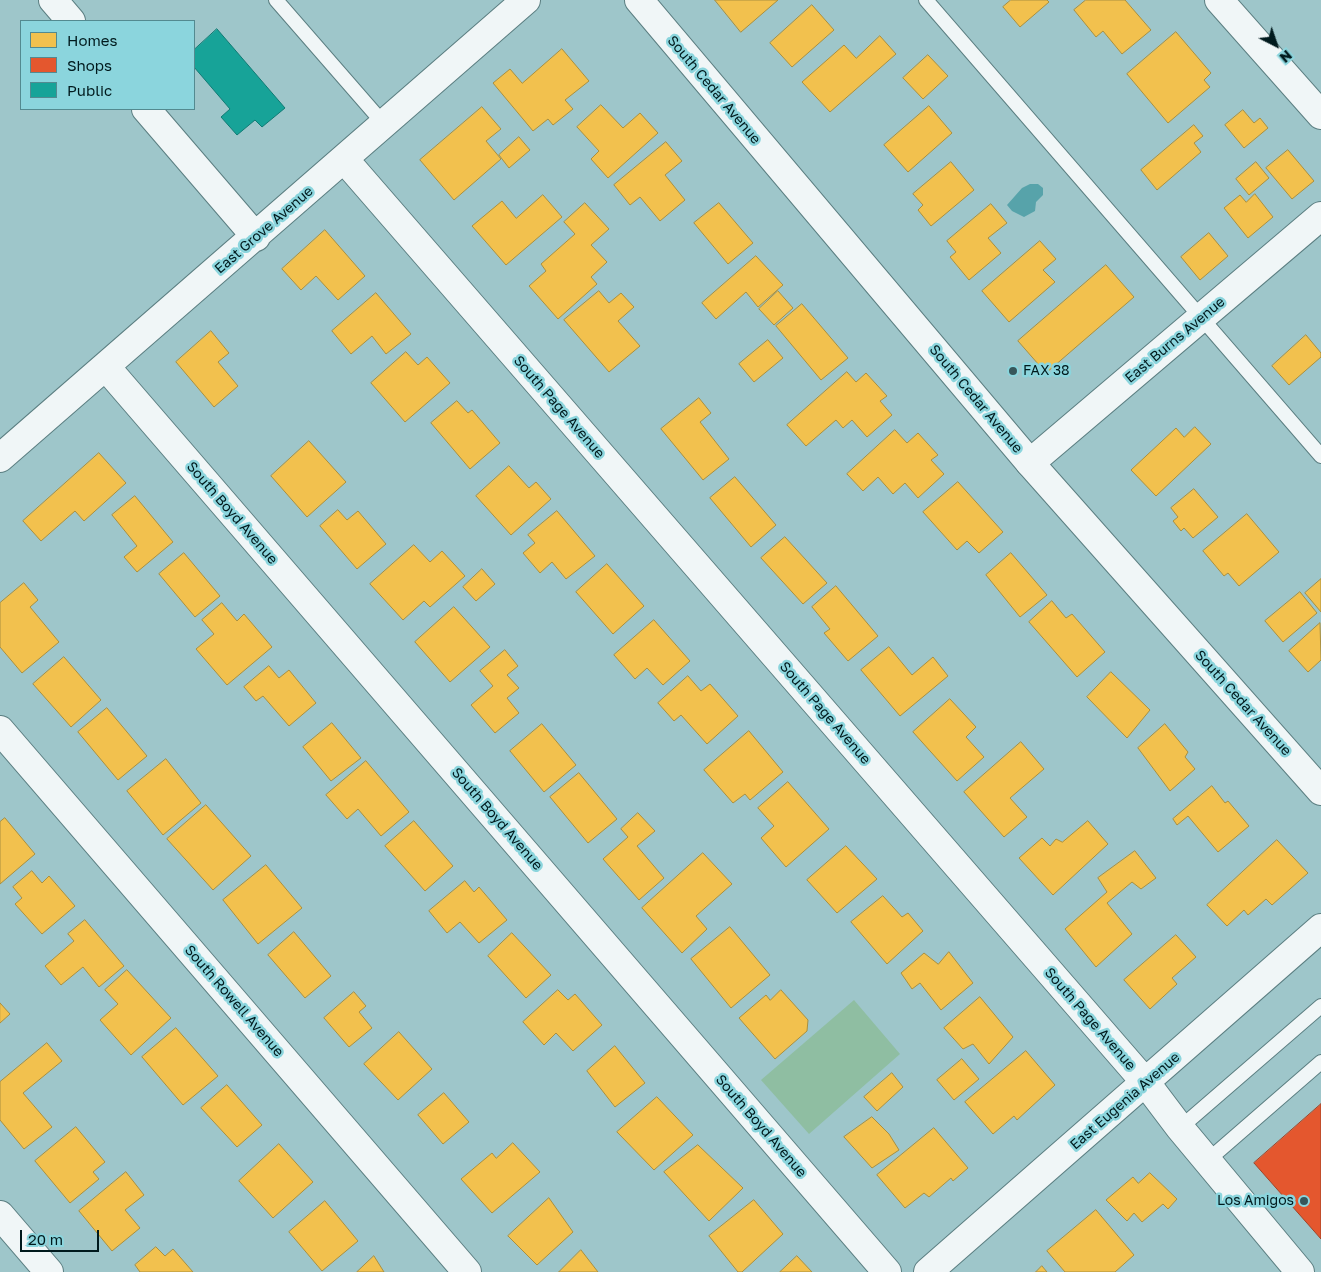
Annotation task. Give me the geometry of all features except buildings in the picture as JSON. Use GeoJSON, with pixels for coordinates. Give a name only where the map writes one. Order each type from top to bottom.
{"type":"FeatureCollection","features":[{"type":"Feature","properties":{"kind":"street"},"geometry":{"type":"LineString","coordinates":[[53,0],[70,20]]}},
{"type":"Feature","properties":{"kind":"street","name":"East Grove Avenue"},"geometry":{"type":"LineString","coordinates":[[0,458],[526,0]]}},
{"type":"Feature","properties":{"kind":"street","name":"South Cedar Avenue"},"geometry":{"type":"LineString","coordinates":[[639,0],[1030,463],[1321,791]]}},
{"type":"Feature","properties":{"kind":"street"},"geometry":{"type":"LineString","coordinates":[[1219,0],[1321,115]]}},
{"type":"Feature","properties":{"kind":"street"},"geometry":{"type":"LineString","coordinates":[[147,110],[256,237]]}},
{"type":"Feature","properties":{"kind":"street","name":"South Page Avenue"},"geometry":{"type":"LineString","coordinates":[[344,159],[1146,1083],[1180,1128],[1300,1272]]}},
{"type":"Feature","properties":{"kind":"street","name":"East Burns Avenue"},"geometry":{"type":"LineString","coordinates":[[1030,463],[1321,216]]}},
{"type":"Feature","properties":{"kind":"street","name":"South Boyd Avenue"},"geometry":{"type":"LineString","coordinates":[[106,367],[887,1272]]}},
{"type":"Feature","properties":{"kind":"street","name":"South Rowell Avenue"},"geometry":{"type":"LineString","coordinates":[[0,730],[467,1272]]}},
{"type":"Feature","properties":{"kind":"street","name":"East Eugenia Avenue"},"geometry":{"type":"LineString","coordinates":[[928,1272],[1321,928]]}},
{"type":"Feature","properties":{"kind":"street"},"geometry":{"type":"LineString","coordinates":[[0,1215],[49,1272]]}},
{"type":"Feature","properties":{"kind":"lane"},"geometry":{"type":"LineString","coordinates":[[276,0],[384,124]]}},
{"type":"Feature","properties":{"kind":"lane"},"geometry":{"type":"LineString","coordinates":[[926,0],[1321,456]]}},
{"type":"Feature","properties":{"kind":"lane"},"geometry":{"type":"LineString","coordinates":[[1180,1128],[1321,1006]]}},
{"type":"Feature","properties":{"kind":"lane"},"geometry":{"type":"LineString","coordinates":[[1207,1161],[1321,1062]]}},
{"type":"Feature","properties":{"kind":"green space"},"geometry":{"type":"Polygon","coordinates":[[[854,1000],[900,1054],[809,1134],[761,1080],[854,1000]]]}},
{"type":"Feature","properties":{"kind":"water"},"geometry":{"type":"Polygon","coordinates":[[[1030,184],[1038,184],[1043,188],[1043,195],[1036,202],[1035,211],[1024,217],[1012,211],[1007,205],[1022,188],[1030,184]]]}},
{"type":"Feature","properties":{"kind":"place","name":"FAX 38"},"geometry":{"type":"Point","coordinates":[1013,371]}},
{"type":"Feature","properties":{"kind":"place","name":"Los Amigos"},"geometry":{"type":"Point","coordinates":[1304,1201]}}]}
